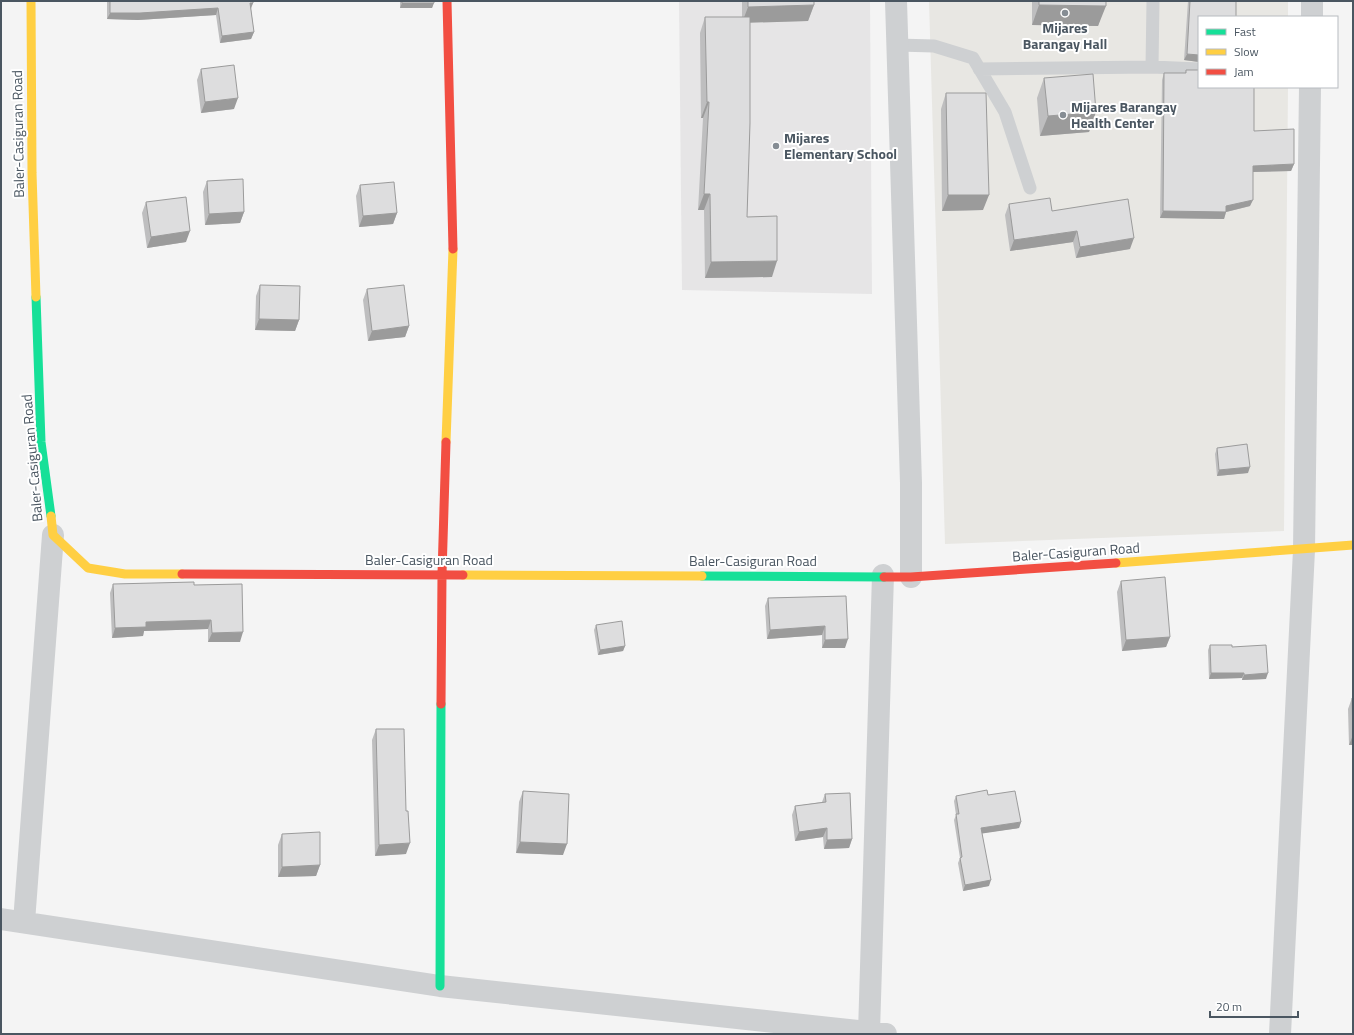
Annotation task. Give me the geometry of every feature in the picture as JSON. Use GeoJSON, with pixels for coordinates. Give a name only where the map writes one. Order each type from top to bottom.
{"type":"FeatureCollection","features":[{"type":"Feature","properties":{"kind":"main road","name":"Baler-Casiguran Road"},"geometry":{"type":"LineString","coordinates":[[31,1],[32,173],[41,442],[53,535],[88,568],[125,574],[911,576],[1304,550],[1353,545]]}},
{"type":"Feature","properties":{"kind":"main road"},"geometry":{"type":"LineString","coordinates":[[440,986],[442,574],[453,250],[447,1]]}},
{"type":"Feature","properties":{"kind":"street"},"geometry":{"type":"LineString","coordinates":[[896,1],[910,467],[911,576]]}},
{"type":"Feature","properties":{"kind":"street"},"geometry":{"type":"LineString","coordinates":[[1312,1],[1312,16]]}},
{"type":"Feature","properties":{"kind":"street"},"geometry":{"type":"LineString","coordinates":[[1280,1034],[1304,550],[1310,88]]}},
{"type":"Feature","properties":{"kind":"street"},"geometry":{"type":"LineString","coordinates":[[24,922],[53,535]]}},
{"type":"Feature","properties":{"kind":"street"},"geometry":{"type":"LineString","coordinates":[[1,919],[440,986],[877,1033],[883,575]]}},
{"type":"Feature","properties":{"kind":"lane"},"geometry":{"type":"LineString","coordinates":[[1152,67],[1153,1]]}},
{"type":"Feature","properties":{"kind":"lane"},"geometry":{"type":"LineString","coordinates":[[897,45],[934,46],[973,58],[1005,112],[1030,188]]}},
{"type":"Feature","properties":{"kind":"lane"},"geometry":{"type":"LineString","coordinates":[[979,69],[1152,67],[1198,69]]}},
{"type":"Feature","properties":{"kind":"shaded area","name":"Mijares Elementary School"},"geometry":{"type":"Polygon","coordinates":[[[679,1],[870,1],[872,294],[682,290],[679,1]]]}},
{"type":"Feature","properties":{"kind":"shaded area"},"geometry":{"type":"Polygon","coordinates":[[[929,1],[1288,1],[1288,16],[1198,16],[1198,88],[1288,88],[1284,531],[945,544],[929,1]]]}},
{"type":"Feature","properties":{"kind":"building"},"geometry":{"type":"Polygon","coordinates":[[[110,1],[253,1],[253,3],[250,3],[254,32],[222,36],[218,8],[140,13],[110,13],[110,1]]]}},
{"type":"Feature","properties":{"kind":"building"},"geometry":{"type":"Polygon","coordinates":[[[402,1],[434,1],[434,3],[402,3],[402,1]]]}},
{"type":"Feature","properties":{"kind":"building"},"geometry":{"type":"Polygon","coordinates":[[[748,1],[814,1],[814,5],[748,7],[748,1]]]}},
{"type":"Feature","properties":{"kind":"building"},"geometry":{"type":"Polygon","coordinates":[[[1039,1],[1106,1],[1106,6],[1039,5],[1039,1]]]}},
{"type":"Feature","properties":{"kind":"building"},"geometry":{"type":"Polygon","coordinates":[[[1190,1],[1236,1],[1236,16],[1198,16],[1198,55],[1187,54],[1190,1]]]}},
{"type":"Feature","properties":{"kind":"building"},"geometry":{"type":"Polygon","coordinates":[[[705,17],[750,17],[750,123],[747,217],[777,216],[777,261],[711,262],[710,194],[704,194],[709,102],[707,102],[705,17]]]}},
{"type":"Feature","properties":{"kind":"building"},"geometry":{"type":"Polygon","coordinates":[[[234,65],[238,98],[205,102],[201,69],[234,65]]]}},
{"type":"Feature","properties":{"kind":"building"},"geometry":{"type":"Polygon","coordinates":[[[1186,70],[1198,70],[1198,88],[1254,88],[1254,131],[1294,129],[1294,164],[1253,166],[1253,200],[1226,206],[1226,212],[1163,211],[1164,73],[1186,73],[1186,70]]]}},
{"type":"Feature","properties":{"kind":"building"},"geometry":{"type":"Polygon","coordinates":[[[1093,74],[1096,112],[1048,116],[1044,78],[1093,74]]]}},
{"type":"Feature","properties":{"kind":"building"},"geometry":{"type":"Polygon","coordinates":[[[946,93],[986,93],[989,195],[948,195],[946,93]]]}},
{"type":"Feature","properties":{"kind":"building"},"geometry":{"type":"Polygon","coordinates":[[[243,179],[244,212],[209,214],[207,181],[243,179]]]}},
{"type":"Feature","properties":{"kind":"building"},"geometry":{"type":"Polygon","coordinates":[[[394,182],[397,213],[363,216],[360,185],[394,182]]]}},
{"type":"Feature","properties":{"kind":"building"},"geometry":{"type":"Polygon","coordinates":[[[186,197],[190,231],[151,237],[146,202],[186,197]]]}},
{"type":"Feature","properties":{"kind":"building"},"geometry":{"type":"Polygon","coordinates":[[[1050,198],[1052,211],[1128,199],[1134,238],[1080,247],[1077,231],[1014,240],[1009,204],[1050,198]]]}},
{"type":"Feature","properties":{"kind":"building"},"geometry":{"type":"Polygon","coordinates":[[[260,285],[300,286],[299,320],[259,319],[260,285]]]}},
{"type":"Feature","properties":{"kind":"building"},"geometry":{"type":"Polygon","coordinates":[[[404,285],[409,326],[372,331],[367,289],[404,285]]]}},
{"type":"Feature","properties":{"kind":"building"},"geometry":{"type":"Polygon","coordinates":[[[1247,444],[1250,467],[1219,470],[1217,448],[1247,444]]]}},
{"type":"Feature","properties":{"kind":"building"},"geometry":{"type":"Polygon","coordinates":[[[1165,577],[1170,637],[1126,640],[1121,581],[1165,577]]]}},
{"type":"Feature","properties":{"kind":"building"},"geometry":{"type":"Polygon","coordinates":[[[194,582],[194,585],[242,584],[243,632],[212,633],[211,620],[146,622],[146,627],[115,628],[113,584],[194,582]]]}},
{"type":"Feature","properties":{"kind":"building"},"geometry":{"type":"Polygon","coordinates":[[[846,596],[848,639],[825,640],[825,626],[770,630],[768,598],[846,596]]]}},
{"type":"Feature","properties":{"kind":"building"},"geometry":{"type":"Polygon","coordinates":[[[622,621],[625,646],[600,650],[596,625],[622,621]]]}},
{"type":"Feature","properties":{"kind":"building"},"geometry":{"type":"Polygon","coordinates":[[[1210,645],[1232,645],[1232,647],[1266,645],[1268,673],[1244,675],[1244,673],[1211,673],[1210,645]]]}},
{"type":"Feature","properties":{"kind":"building"},"geometry":{"type":"Polygon","coordinates":[[[1352,698],[1353,698],[1353,735],[1352,698]]]}},
{"type":"Feature","properties":{"kind":"building"},"geometry":{"type":"Polygon","coordinates":[[[376,729],[404,729],[406,811],[408,811],[410,843],[379,845],[376,729]]]}},
{"type":"Feature","properties":{"kind":"building"},"geometry":{"type":"Polygon","coordinates":[[[987,790],[988,795],[1015,791],[1021,822],[981,828],[991,880],[965,885],[960,858],[962,857],[956,814],[959,814],[956,796],[987,790]]]}},
{"type":"Feature","properties":{"kind":"building"},"geometry":{"type":"Polygon","coordinates":[[[523,791],[569,794],[567,844],[520,842],[523,791]]]}},
{"type":"Feature","properties":{"kind":"building"},"geometry":{"type":"Polygon","coordinates":[[[850,793],[852,839],[827,840],[827,828],[799,832],[795,806],[826,802],[825,794],[850,793]]]}},
{"type":"Feature","properties":{"kind":"building"},"geometry":{"type":"Polygon","coordinates":[[[320,832],[320,865],[282,867],[282,834],[320,832]]]}},
{"type":"Feature","properties":{"kind":"traffic: fast"},"geometry":{"type":"LineString","coordinates":[[36,297],[41,442],[51,516]]}},
{"type":"Feature","properties":{"kind":"traffic: fast"},"geometry":{"type":"LineString","coordinates":[[702,576],[884,577]]}},
{"type":"Feature","properties":{"kind":"traffic: fast"},"geometry":{"type":"LineString","coordinates":[[440,986],[441,704]]}},
{"type":"Feature","properties":{"kind":"traffic: slow"},"geometry":{"type":"LineString","coordinates":[[31,1],[32,173],[36,297]]}},
{"type":"Feature","properties":{"kind":"traffic: slow"},"geometry":{"type":"LineString","coordinates":[[446,442],[453,249]]}},
{"type":"Feature","properties":{"kind":"traffic: slow"},"geometry":{"type":"LineString","coordinates":[[51,516],[53,535],[88,568],[125,574],[182,574]]}},
{"type":"Feature","properties":{"kind":"traffic: slow"},"geometry":{"type":"LineString","coordinates":[[1116,563],[1353,545]]}},
{"type":"Feature","properties":{"kind":"traffic: slow"},"geometry":{"type":"LineString","coordinates":[[463,575],[702,576]]}},
{"type":"Feature","properties":{"kind":"traffic: jam"},"geometry":{"type":"LineString","coordinates":[[447,1],[453,249]]}},
{"type":"Feature","properties":{"kind":"traffic: jam"},"geometry":{"type":"LineString","coordinates":[[441,704],[442,574],[446,442]]}},
{"type":"Feature","properties":{"kind":"traffic: jam"},"geometry":{"type":"LineString","coordinates":[[884,577],[911,577],[1116,563]]}},
{"type":"Feature","properties":{"kind":"traffic: jam"},"geometry":{"type":"LineString","coordinates":[[182,574],[463,575]]}},
{"type":"Feature","properties":{"kind":"place","name":"Mijares Barangay Hall"},"geometry":{"type":"Point","coordinates":[1065,13]}},
{"type":"Feature","properties":{"kind":"place","name":"Mijares Barangay Health Center"},"geometry":{"type":"Point","coordinates":[1063,115]}},
{"type":"Feature","properties":{"kind":"place","name":"Mijares Elementary School"},"geometry":{"type":"Point","coordinates":[776,146]}}]}
